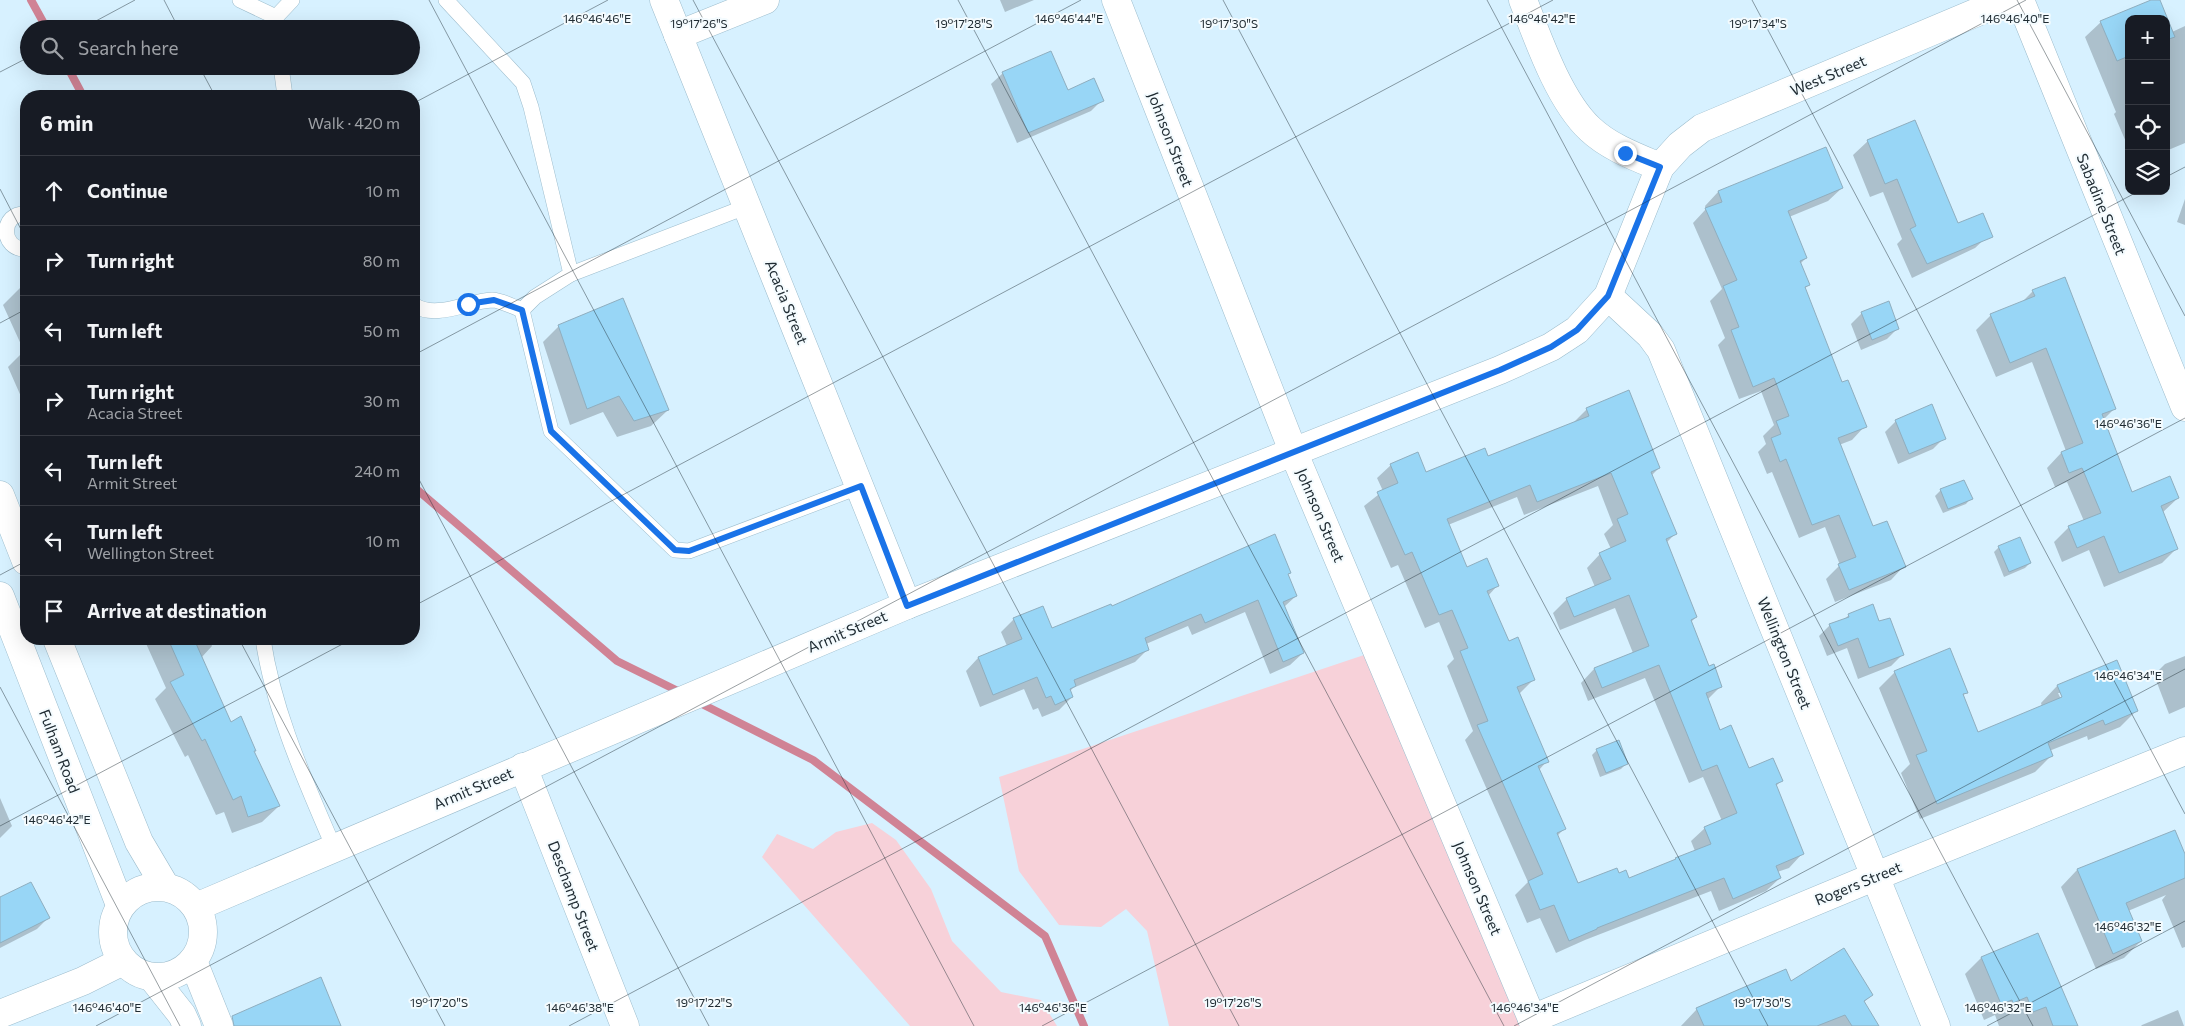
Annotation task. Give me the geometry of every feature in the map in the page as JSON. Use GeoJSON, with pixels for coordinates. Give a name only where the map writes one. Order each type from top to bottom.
{"type":"FeatureCollection","features":[{"type":"Feature","properties":{"kind":"street","name":"Acacia Street"},"geometry":{"type":"LineString","coordinates":[[664,0],[861,486],[907,606]]}},
{"type":"Feature","properties":{"kind":"street"},"geometry":{"type":"LineString","coordinates":[[678,35],[765,0]]}},
{"type":"Feature","properties":{"kind":"street","name":"Johnson Street"},"geometry":{"type":"LineString","coordinates":[[1116,0],[1294,451],[1534,1022]]}},
{"type":"Feature","properties":{"kind":"street"},"geometry":{"type":"LineString","coordinates":[[1522,0],[1549,64],[1567,98],[1590,129],[1625,153],[1660,167]]}},
{"type":"Feature","properties":{"kind":"street","name":"West Street"},"geometry":{"type":"LineString","coordinates":[[1660,167],[1680,145],[1702,128],[2006,0]]}},
{"type":"Feature","properties":{"kind":"street","name":"Sabadine Street"},"geometry":{"type":"LineString","coordinates":[[2020,0],[2185,407]]}},
{"type":"Feature","properties":{"kind":"street","name":"Armit Street"},"geometry":{"type":"LineString","coordinates":[[196,907],[907,606],[1500,370],[1551,347],[1577,330],[1608,296],[1660,167]]}},
{"type":"Feature","properties":{"kind":"street","name":"Wellington Street"},"geometry":{"type":"LineString","coordinates":[[1608,296],[1650,335],[1661,350],[1936,1026]]}},
{"type":"Feature","properties":{"kind":"street"},"geometry":{"type":"LineString","coordinates":[[0,495],[20,546]]}},
{"type":"Feature","properties":{"kind":"street","name":"Fulham Road"},"geometry":{"type":"LineString","coordinates":[[0,598],[120,905]]}},
{"type":"Feature","properties":{"kind":"street"},"geometry":{"type":"LineString","coordinates":[[60,645],[139,842],[165,886]]}},
{"type":"Feature","properties":{"kind":"street","name":"Rogers Street"},"geometry":{"type":"LineString","coordinates":[[1534,1022],[1876,876],[2185,751]]}},
{"type":"Feature","properties":{"kind":"street","name":"Deschamp Street"},"geometry":{"type":"LineString","coordinates":[[523,767],[625,1026]]}},
{"type":"Feature","properties":{"kind":"street"},"geometry":{"type":"LineString","coordinates":[[165,886],[181,892],[196,907],[202,922],[203,938],[193,961],[182,971],[167,976],[152,977],[135,971],[123,961],[112,940],[113,924],[120,905],[132,894],[147,887],[165,886]]}},
{"type":"Feature","properties":{"kind":"street"},"geometry":{"type":"LineString","coordinates":[[0,1014],[83,981],[123,961]]}},
{"type":"Feature","properties":{"kind":"street"},"geometry":{"type":"LineString","coordinates":[[193,961],[219,1026]]}},
{"type":"Feature","properties":{"kind":"street"},"geometry":{"type":"LineString","coordinates":[[152,977],[182,1015],[186,1026]]}},
{"type":"Feature","properties":{"kind":"lane"},"geometry":{"type":"LineString","coordinates":[[240,0],[271,20]]}},
{"type":"Feature","properties":{"kind":"lane"},"geometry":{"type":"LineString","coordinates":[[278,20],[292,0]]}},
{"type":"Feature","properties":{"kind":"lane"},"geometry":{"type":"LineString","coordinates":[[446,0],[523,83],[531,107],[571,274]]}},
{"type":"Feature","properties":{"kind":"lane"},"geometry":{"type":"LineString","coordinates":[[282,75],[284,90]]}},
{"type":"Feature","properties":{"kind":"lane"},"geometry":{"type":"LineString","coordinates":[[522,310],[535,297],[571,274],[748,206]]}},
{"type":"Feature","properties":{"kind":"lane"},"geometry":{"type":"LineString","coordinates":[[20,214],[12,217],[5,226],[5,233],[6,238],[14,247],[20,248]]}},
{"type":"Feature","properties":{"kind":"lane"},"geometry":{"type":"LineString","coordinates":[[420,308],[437,311],[494,300],[522,310]]}},
{"type":"Feature","properties":{"kind":"lane"},"geometry":{"type":"LineString","coordinates":[[522,310],[551,431],[675,550],[689,551],[861,486]]}},
{"type":"Feature","properties":{"kind":"lane"},"geometry":{"type":"LineString","coordinates":[[264,645],[276,701],[292,750],[334,848]]}},
{"type":"Feature","properties":{"kind":"shaded area"},"geometry":{"type":"Polygon","coordinates":[[[1370,653],[1522,1026],[1169,1026],[1147,931],[1126,909],[1101,927],[1059,925],[1019,871],[999,777],[1370,653]]]}},
{"type":"Feature","properties":{"kind":"shaded area"},"geometry":{"type":"Polygon","coordinates":[[[872,823],[896,840],[931,889],[952,941],[1001,992],[1041,1000],[1057,1026],[910,1026],[762,857],[777,834],[813,849],[836,832],[872,823]]]}},
{"type":"Feature","properties":{"kind":"building"},"geometry":{"type":"Polygon","coordinates":[[[2151,0],[2160,0],[2166,15],[2125,15],[2125,58],[2117,61],[2100,21],[2151,0]]]}},
{"type":"Feature","properties":{"kind":"building"},"geometry":{"type":"Polygon","coordinates":[[[2170,25],[2175,37],[2170,39],[2170,25]]]}},
{"type":"Feature","properties":{"kind":"building"},"geometry":{"type":"Polygon","coordinates":[[[1051,51],[1068,90],[1094,78],[1104,101],[1028,133],[1002,72],[1051,51]]]}},
{"type":"Feature","properties":{"kind":"building"},"geometry":{"type":"Polygon","coordinates":[[[1915,120],[1958,223],[1983,213],[1993,237],[1927,264],[1910,229],[1916,226],[1897,179],[1885,184],[1867,140],[1915,120]]]}},
{"type":"Feature","properties":{"kind":"building"},"geometry":{"type":"Polygon","coordinates":[[[1826,147],[1843,188],[1788,211],[1807,258],[1800,261],[1810,285],[1805,287],[1842,382],[1848,380],[1867,427],[1838,438],[1873,526],[1887,521],[1906,567],[1849,590],[1838,564],[1856,557],[1839,515],[1812,525],[1786,459],[1780,462],[1771,438],[1781,434],[1776,421],[1789,416],[1774,378],[1753,387],[1731,330],[1739,327],[1723,286],[1737,280],[1705,208],[1722,202],[1718,191],[1826,147]]]}},
{"type":"Feature","properties":{"kind":"building"},"geometry":{"type":"Polygon","coordinates":[[[2065,277],[2116,409],[2102,414],[2132,492],[2170,476],[2179,498],[2161,506],[2178,549],[2119,573],[2104,536],[2077,548],[2068,526],[2101,513],[2082,468],[2069,473],[2061,452],[2083,443],[2046,348],[2010,363],[1990,314],[2035,296],[2032,290],[2065,277]]]}},
{"type":"Feature","properties":{"kind":"building"},"geometry":{"type":"Polygon","coordinates":[[[623,298],[669,410],[634,421],[619,396],[587,409],[558,325],[623,298]]]}},
{"type":"Feature","properties":{"kind":"building"},"geometry":{"type":"Polygon","coordinates":[[[1889,301],[1899,329],[1872,340],[1861,312],[1889,301]]]}},
{"type":"Feature","properties":{"kind":"building"},"geometry":{"type":"Polygon","coordinates":[[[1629,390],[1660,468],[1651,472],[1677,534],[1666,539],[1697,617],[1691,620],[1709,666],[1714,664],[1722,687],[1706,693],[1720,730],[1731,725],[1749,768],[1773,758],[1783,781],[1776,784],[1804,854],[1776,866],[1781,878],[1733,899],[1724,878],[1597,928],[1569,941],[1554,905],[1540,910],[1528,881],[1543,874],[1477,725],[1488,721],[1460,651],[1468,648],[1452,610],[1439,615],[1412,552],[1405,555],[1377,492],[1398,483],[1390,464],[1418,452],[1426,472],[1485,448],[1488,456],[1589,416],[1586,408],[1629,390]],[[1611,473],[1537,502],[1530,485],[1447,519],[1467,567],[1487,558],[1499,586],[1487,591],[1509,641],[1518,637],[1535,680],[1517,687],[1549,762],[1538,766],[1566,829],[1557,833],[1578,883],[1617,868],[1619,873],[1626,870],[1629,878],[1711,844],[1704,827],[1737,813],[1717,765],[1702,771],[1659,665],[1602,688],[1594,668],[1649,646],[1629,595],[1574,617],[1566,598],[1611,579],[1599,553],[1626,541],[1617,519],[1628,514],[1611,473]]]}},
{"type":"Feature","properties":{"kind":"building"},"geometry":{"type":"Polygon","coordinates":[[[1932,404],[1946,439],[1909,454],[1895,420],[1932,404]]]}},
{"type":"Feature","properties":{"kind":"building"},"geometry":{"type":"Polygon","coordinates":[[[1964,480],[1973,499],[1948,509],[1940,489],[1964,480]]]}},
{"type":"Feature","properties":{"kind":"building"},"geometry":{"type":"Polygon","coordinates":[[[1275,534],[1291,573],[1288,574],[1297,596],[1283,602],[1304,653],[1283,662],[1258,600],[1205,623],[1201,614],[1145,638],[1149,650],[1074,680],[1076,686],[1070,689],[1073,697],[1055,705],[1051,696],[1046,698],[1037,677],[993,695],[978,657],[1022,639],[1013,618],[1043,606],[1052,628],[1111,604],[1112,606],[1275,534]]]}},
{"type":"Feature","properties":{"kind":"building"},"geometry":{"type":"Polygon","coordinates":[[[2020,537],[2031,563],[2009,572],[1998,546],[2020,537]]]}},
{"type":"Feature","properties":{"kind":"building"},"geometry":{"type":"Polygon","coordinates":[[[1873,604],[1879,621],[1890,618],[1904,655],[1869,668],[1858,638],[1838,646],[1829,624],[1849,617],[1848,614],[1873,604]]]}},
{"type":"Feature","properties":{"kind":"building"},"geometry":{"type":"Polygon","coordinates":[[[171,645],[197,645],[231,722],[241,716],[256,751],[254,751],[280,806],[248,817],[241,796],[233,800],[205,739],[202,741],[170,682],[184,675],[171,645]]]}},
{"type":"Feature","properties":{"kind":"building"},"geometry":{"type":"Polygon","coordinates":[[[1950,648],[1968,693],[1963,694],[1978,732],[2062,697],[2057,685],[2117,660],[2138,711],[2105,725],[2103,720],[2048,743],[2053,756],[1937,804],[1916,755],[1927,751],[1894,671],[1950,648]]]}},
{"type":"Feature","properties":{"kind":"building"},"geometry":{"type":"Polygon","coordinates":[[[1619,740],[1628,764],[1606,773],[1596,749],[1619,740]]]}},
{"type":"Feature","properties":{"kind":"building"},"geometry":{"type":"Polygon","coordinates":[[[2175,830],[2185,854],[2185,878],[2126,903],[2142,941],[2113,954],[2077,869],[2175,830]]]}},
{"type":"Feature","properties":{"kind":"building"},"geometry":{"type":"Polygon","coordinates":[[[31,882],[50,918],[0,943],[0,897],[31,882]]]}},
{"type":"Feature","properties":{"kind":"building"},"geometry":{"type":"Polygon","coordinates":[[[2038,933],[2078,1026],[2053,1026],[2046,1007],[2033,1012],[2027,997],[2013,1003],[2012,1000],[2001,1004],[1981,957],[2038,933]]]}},
{"type":"Feature","properties":{"kind":"building"},"geometry":{"type":"Polygon","coordinates":[[[1844,948],[1873,995],[1864,1001],[1879,1026],[1852,1026],[1845,1015],[1817,1026],[1704,1026],[1696,1008],[1786,969],[1791,981],[1844,948]]]}},
{"type":"Feature","properties":{"kind":"building"},"geometry":{"type":"Polygon","coordinates":[[[321,977],[341,1026],[234,1026],[232,1016],[321,977]]]}},
{"type":"Feature","properties":{"kind":"waterway"},"geometry":{"type":"LineString","coordinates":[[31,0],[42,20]]}},
{"type":"Feature","properties":{"kind":"waterway"},"geometry":{"type":"LineString","coordinates":[[72,75],[80,90]]}},
{"type":"Feature","properties":{"kind":"waterway"},"geometry":{"type":"LineString","coordinates":[[420,492],[617,661],[682,693]]}},
{"type":"Feature","properties":{"kind":"waterway"},"geometry":{"type":"LineString","coordinates":[[696,701],[813,760],[1045,936],[1084,1026]]}},
{"type":"Feature","properties":{"kind":"route"},"geometry":{"type":"LineString","coordinates":[[468,304],[494,300],[522,310],[551,431],[675,550],[689,551],[861,486],[907,606],[1500,370],[1551,347],[1577,330],[1608,296],[1660,167],[1625,153]]}}]}
